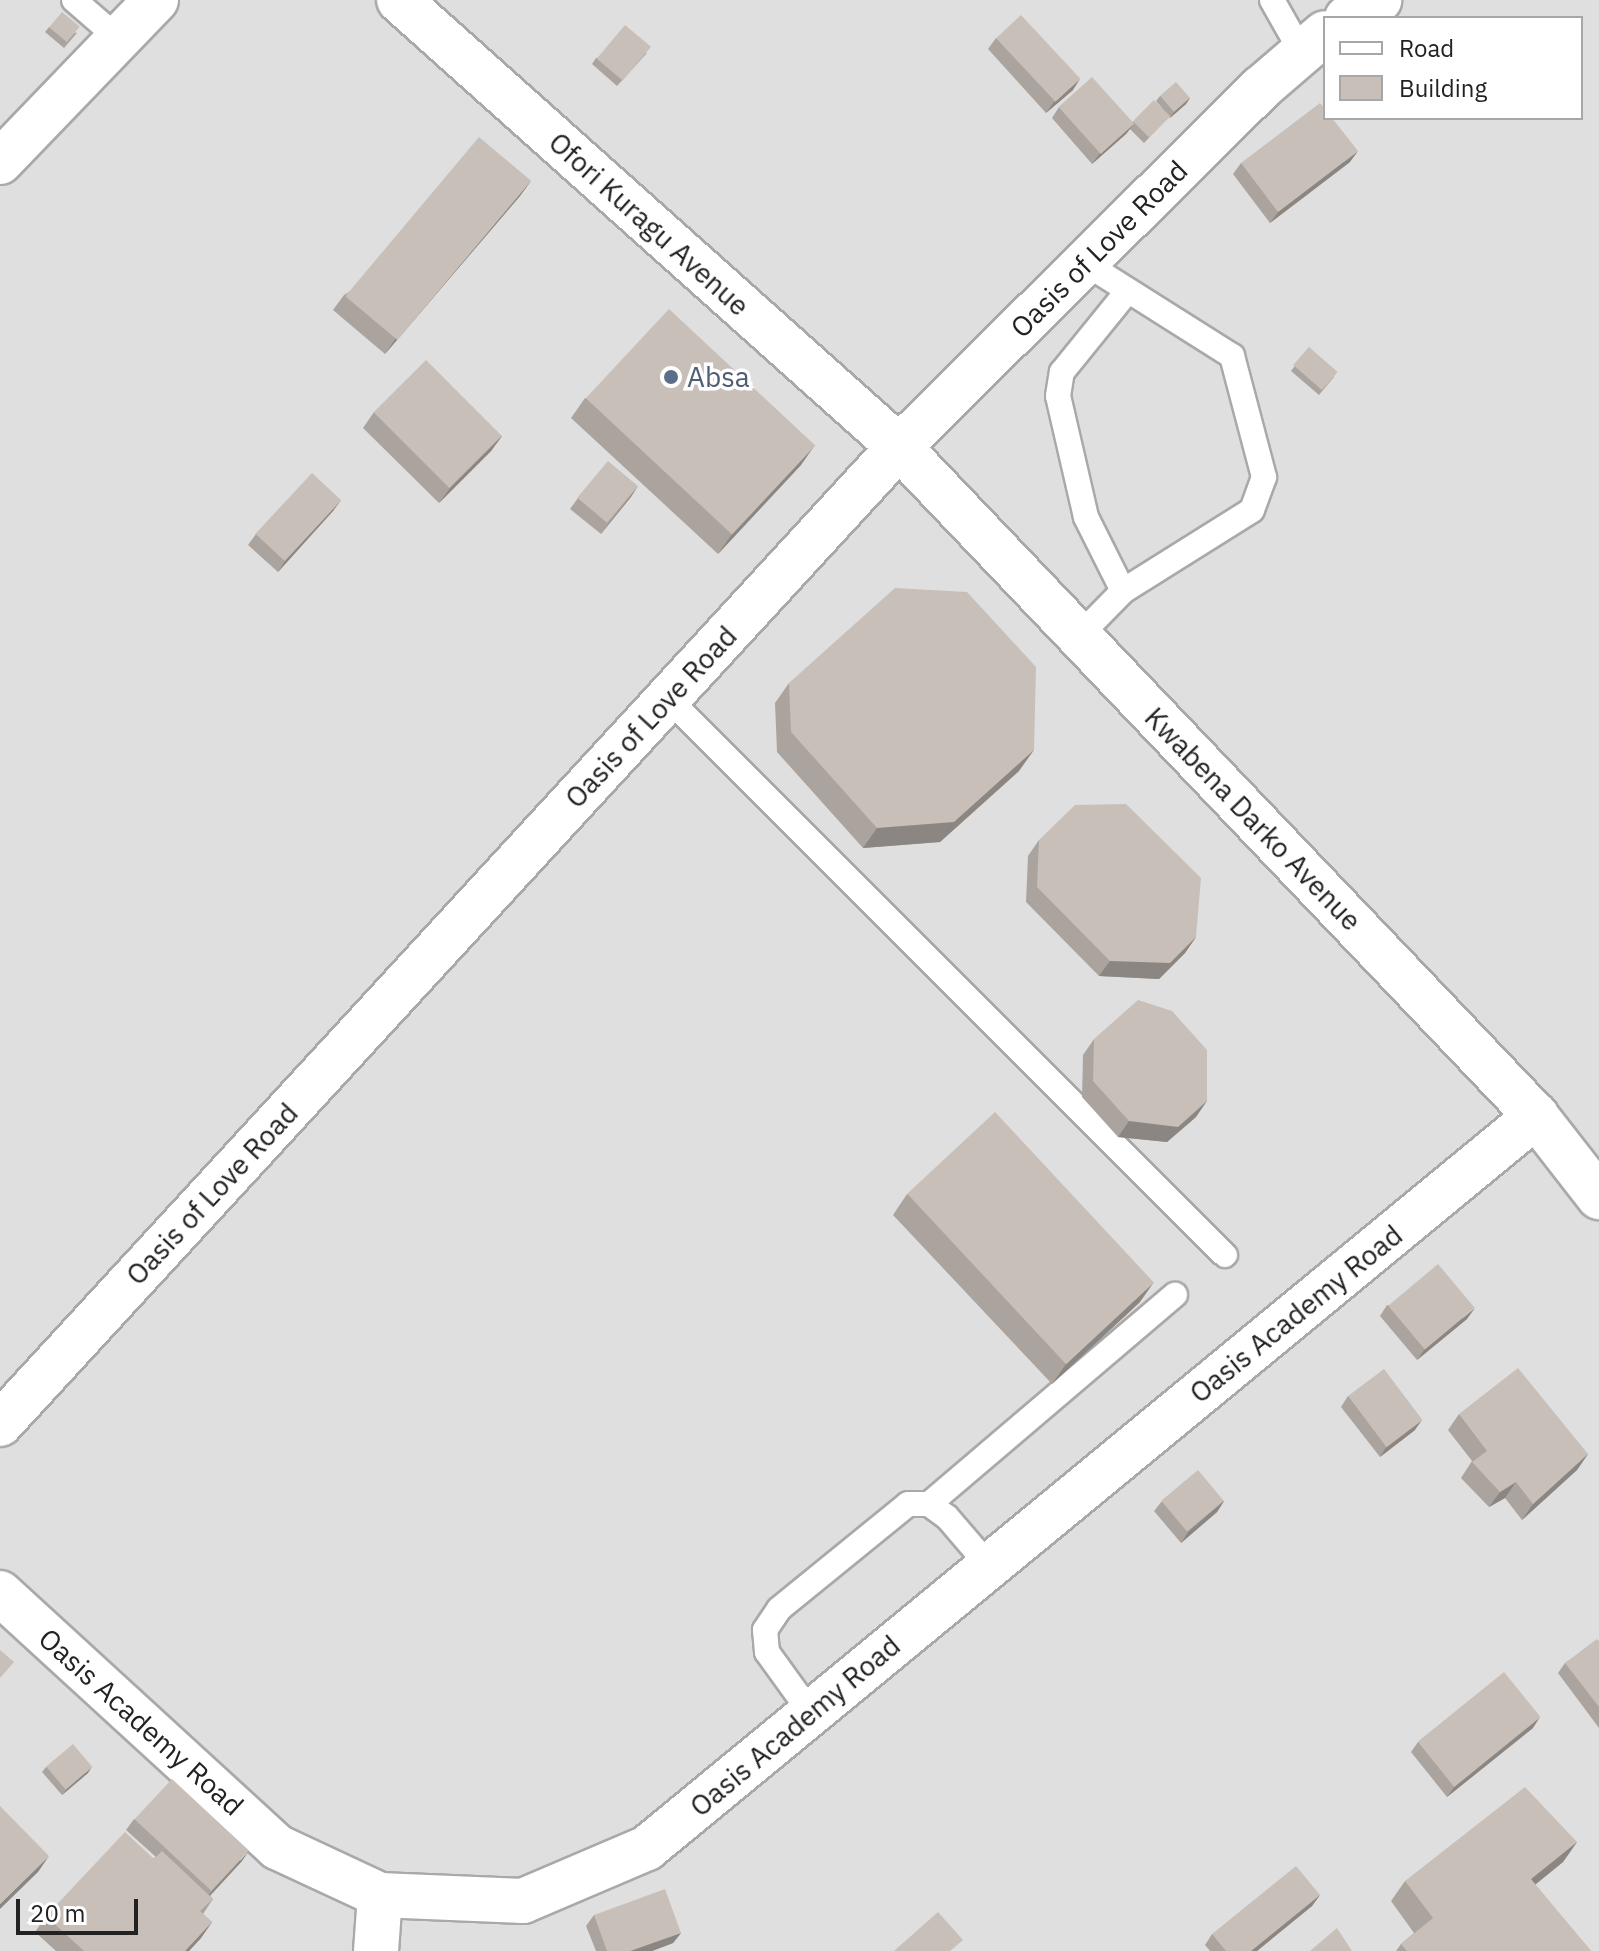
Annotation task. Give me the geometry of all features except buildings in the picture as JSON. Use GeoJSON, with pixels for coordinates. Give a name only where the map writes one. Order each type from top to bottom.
{"type":"FeatureCollection","features":[{"type":"Feature","properties":{"kind":"street"},"geometry":{"type":"LineString","coordinates":[[0,162],[156,0]]}},
{"type":"Feature","properties":{"kind":"street","name":"Ofori Kuragu Avenue"},"geometry":{"type":"LineString","coordinates":[[399,0],[899,447]]}},
{"type":"Feature","properties":{"kind":"street"},"geometry":{"type":"LineString","coordinates":[[1351,16],[1379,0]]}},
{"type":"Feature","properties":{"kind":"street","name":"Oasis of Love Road"},"geometry":{"type":"LineString","coordinates":[[0,1424],[899,447],[1313,43]]}},
{"type":"Feature","properties":{"kind":"street","name":"Kwabena Darko Avenue"},"geometry":{"type":"LineString","coordinates":[[899,447],[1536,1116],[1599,1197]]}},
{"type":"Feature","properties":{"kind":"street","name":"Oasis Academy Road"},"geometry":{"type":"LineString","coordinates":[[0,1593],[277,1847],[380,1895],[523,1901],[647,1848],[1536,1116]]}},
{"type":"Feature","properties":{"kind":"street"},"geometry":{"type":"LineString","coordinates":[[376,1951],[380,1895]]}},
{"type":"Feature","properties":{"kind":"lane"},"geometry":{"type":"LineString","coordinates":[[74,0],[119,39]]}},
{"type":"Feature","properties":{"kind":"lane"},"geometry":{"type":"LineString","coordinates":[[1272,0],[1313,43]]}},
{"type":"Feature","properties":{"kind":"lane"},"geometry":{"type":"LineString","coordinates":[[1079,636],[1123,591],[1252,510],[1264,477],[1232,356],[1126,293],[1085,263]]}},
{"type":"Feature","properties":{"kind":"lane"},"geometry":{"type":"LineString","coordinates":[[1123,591],[1086,517],[1058,396],[1062,372],[1126,293]]}},
{"type":"Feature","properties":{"kind":"lane"},"geometry":{"type":"LineString","coordinates":[[668,699],[1225,1255]]}},
{"type":"Feature","properties":{"kind":"lane"},"geometry":{"type":"LineString","coordinates":[[811,1713],[767,1652],[765,1630],[779,1609],[908,1504],[929,1504],[1175,1295]]}},
{"type":"Feature","properties":{"kind":"lane"},"geometry":{"type":"LineString","coordinates":[[929,1504],[989,1566]]}},
{"type":"Feature","properties":{"kind":"shaded area"},"geometry":{"type":"Polygon","coordinates":[[[0,0],[1599,0],[1599,1951],[0,1951],[0,0]]]}},
{"type":"Feature","properties":{"kind":"place","name":"Absa"},"geometry":{"type":"Point","coordinates":[671,377]}}]}
